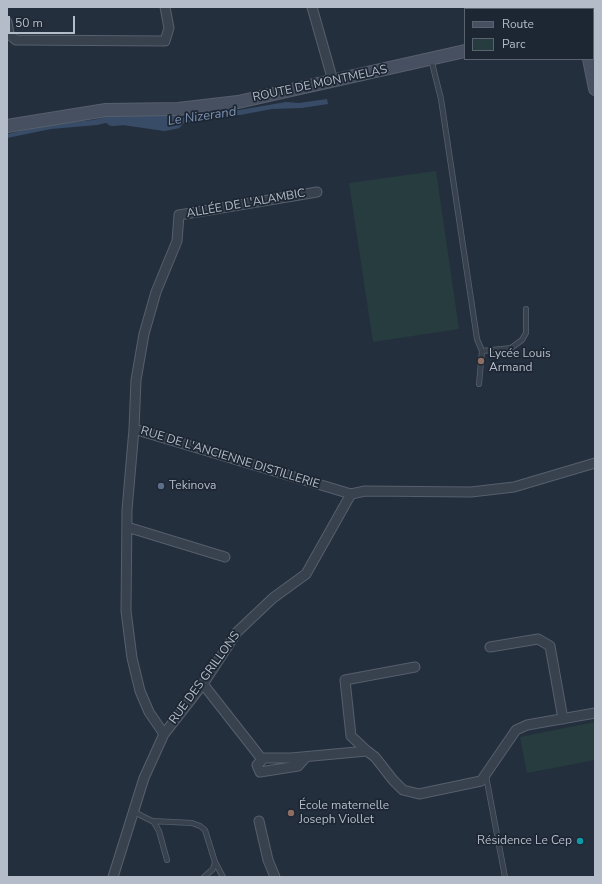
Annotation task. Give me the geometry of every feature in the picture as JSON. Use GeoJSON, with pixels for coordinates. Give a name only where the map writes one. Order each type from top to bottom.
{"type":"FeatureCollection","features":[{"type":"Feature","properties":{"kind":"street"},"geometry":{"type":"LineString","coordinates":[[7,22],[9,34],[16,40],[165,41],[169,28],[165,7]]}},
{"type":"Feature","properties":{"kind":"street"},"geometry":{"type":"LineString","coordinates":[[312,7],[333,81]]}},
{"type":"Feature","properties":{"kind":"street","name":"ROUTE DE MONTMELAS"},"geometry":{"type":"LineString","coordinates":[[7,126],[106,110],[178,109],[206,106],[333,81],[464,51]]}},
{"type":"Feature","properties":{"kind":"street"},"geometry":{"type":"LineString","coordinates":[[589,60],[595,89]]}},
{"type":"Feature","properties":{"kind":"street","name":"ALLÉE DE L'ALAMBIC"},"geometry":{"type":"LineString","coordinates":[[134,429],[136,380],[144,334],[156,292],[176,241],[179,215],[317,192]]}},
{"type":"Feature","properties":{"kind":"street","name":"RUE DE L'ANCIENNE DISTILLERIE"},"geometry":{"type":"LineString","coordinates":[[164,734],[149,712],[140,692],[132,658],[126,611],[127,528],[134,429],[351,494]]}},
{"type":"Feature","properties":{"kind":"street"},"geometry":{"type":"LineString","coordinates":[[351,494],[365,491],[472,492],[514,487],[595,463]]}},
{"type":"Feature","properties":{"kind":"street","name":"RUE DES GRILLONS"},"geometry":{"type":"LineString","coordinates":[[113,877],[144,778],[164,734],[203,684],[237,632],[273,598],[306,574],[351,494]]}},
{"type":"Feature","properties":{"kind":"street"},"geometry":{"type":"LineString","coordinates":[[127,528],[225,557]]}},
{"type":"Feature","properties":{"kind":"street"},"geometry":{"type":"LineString","coordinates":[[490,647],[538,639],[550,646],[562,719]]}},
{"type":"Feature","properties":{"kind":"street"},"geometry":{"type":"LineString","coordinates":[[415,667],[345,680],[351,736],[367,752],[375,757],[403,790],[419,794],[481,781],[516,730],[527,725],[595,713]]}},
{"type":"Feature","properties":{"kind":"street"},"geometry":{"type":"LineString","coordinates":[[203,684],[263,759]]}},
{"type":"Feature","properties":{"kind":"street"},"geometry":{"type":"LineString","coordinates":[[306,757],[298,766],[260,772],[257,765],[263,759],[367,752]]}},
{"type":"Feature","properties":{"kind":"street"},"geometry":{"type":"LineString","coordinates":[[259,821],[268,860],[275,877]]}},
{"type":"Feature","properties":{"kind":"lane"},"geometry":{"type":"LineString","coordinates":[[431,59],[441,99],[477,339],[482,351],[478,384]]}},
{"type":"Feature","properties":{"kind":"lane"},"geometry":{"type":"LineString","coordinates":[[482,351],[511,348],[522,340],[526,333],[526,309]]}},
{"type":"Feature","properties":{"kind":"lane"},"geometry":{"type":"LineString","coordinates":[[486,774],[506,877]]}},
{"type":"Feature","properties":{"kind":"lane"},"geometry":{"type":"LineString","coordinates":[[134,812],[154,821],[192,823],[200,826],[208,836],[215,862],[223,877]]}},
{"type":"Feature","properties":{"kind":"lane"},"geometry":{"type":"LineString","coordinates":[[154,821],[159,831],[167,860]]}},
{"type":"Feature","properties":{"kind":"lane"},"geometry":{"type":"LineString","coordinates":[[204,877],[213,869],[215,862]]}},
{"type":"Feature","properties":{"kind":"green space"},"geometry":{"type":"Polygon","coordinates":[[[436,171],[459,329],[373,342],[349,183],[436,171]]]}},
{"type":"Feature","properties":{"kind":"green space"},"geometry":{"type":"Polygon","coordinates":[[[595,722],[595,760],[527,773],[520,737],[595,722]]]}},
{"type":"Feature","properties":{"kind":"water"},"geometry":{"type":"Polygon","coordinates":[[[327,99],[328,104],[302,108],[272,109],[240,115],[217,116],[181,124],[164,125],[146,118],[128,118],[97,125],[51,129],[7,138],[7,134],[51,124],[93,120],[120,114],[150,115],[163,120],[171,120],[219,111],[239,110],[286,102],[299,103],[327,99]]]}},
{"type":"Feature","properties":{"kind":"waterway","name":"Le Nizerand"},"geometry":{"type":"LineString","coordinates":[[113,118],[124,117],[165,123],[175,121]]}},
{"type":"Feature","properties":{"kind":"place","name":"Lycée Louis Armand"},"geometry":{"type":"Point","coordinates":[481,361]}},
{"type":"Feature","properties":{"kind":"place","name":"Tekinova"},"geometry":{"type":"Point","coordinates":[161,486]}},
{"type":"Feature","properties":{"kind":"place","name":"École maternelle Joseph Viollet"},"geometry":{"type":"Point","coordinates":[291,813]}},
{"type":"Feature","properties":{"kind":"place","name":"Résidence Le Cep"},"geometry":{"type":"Point","coordinates":[580,841]}}]}
